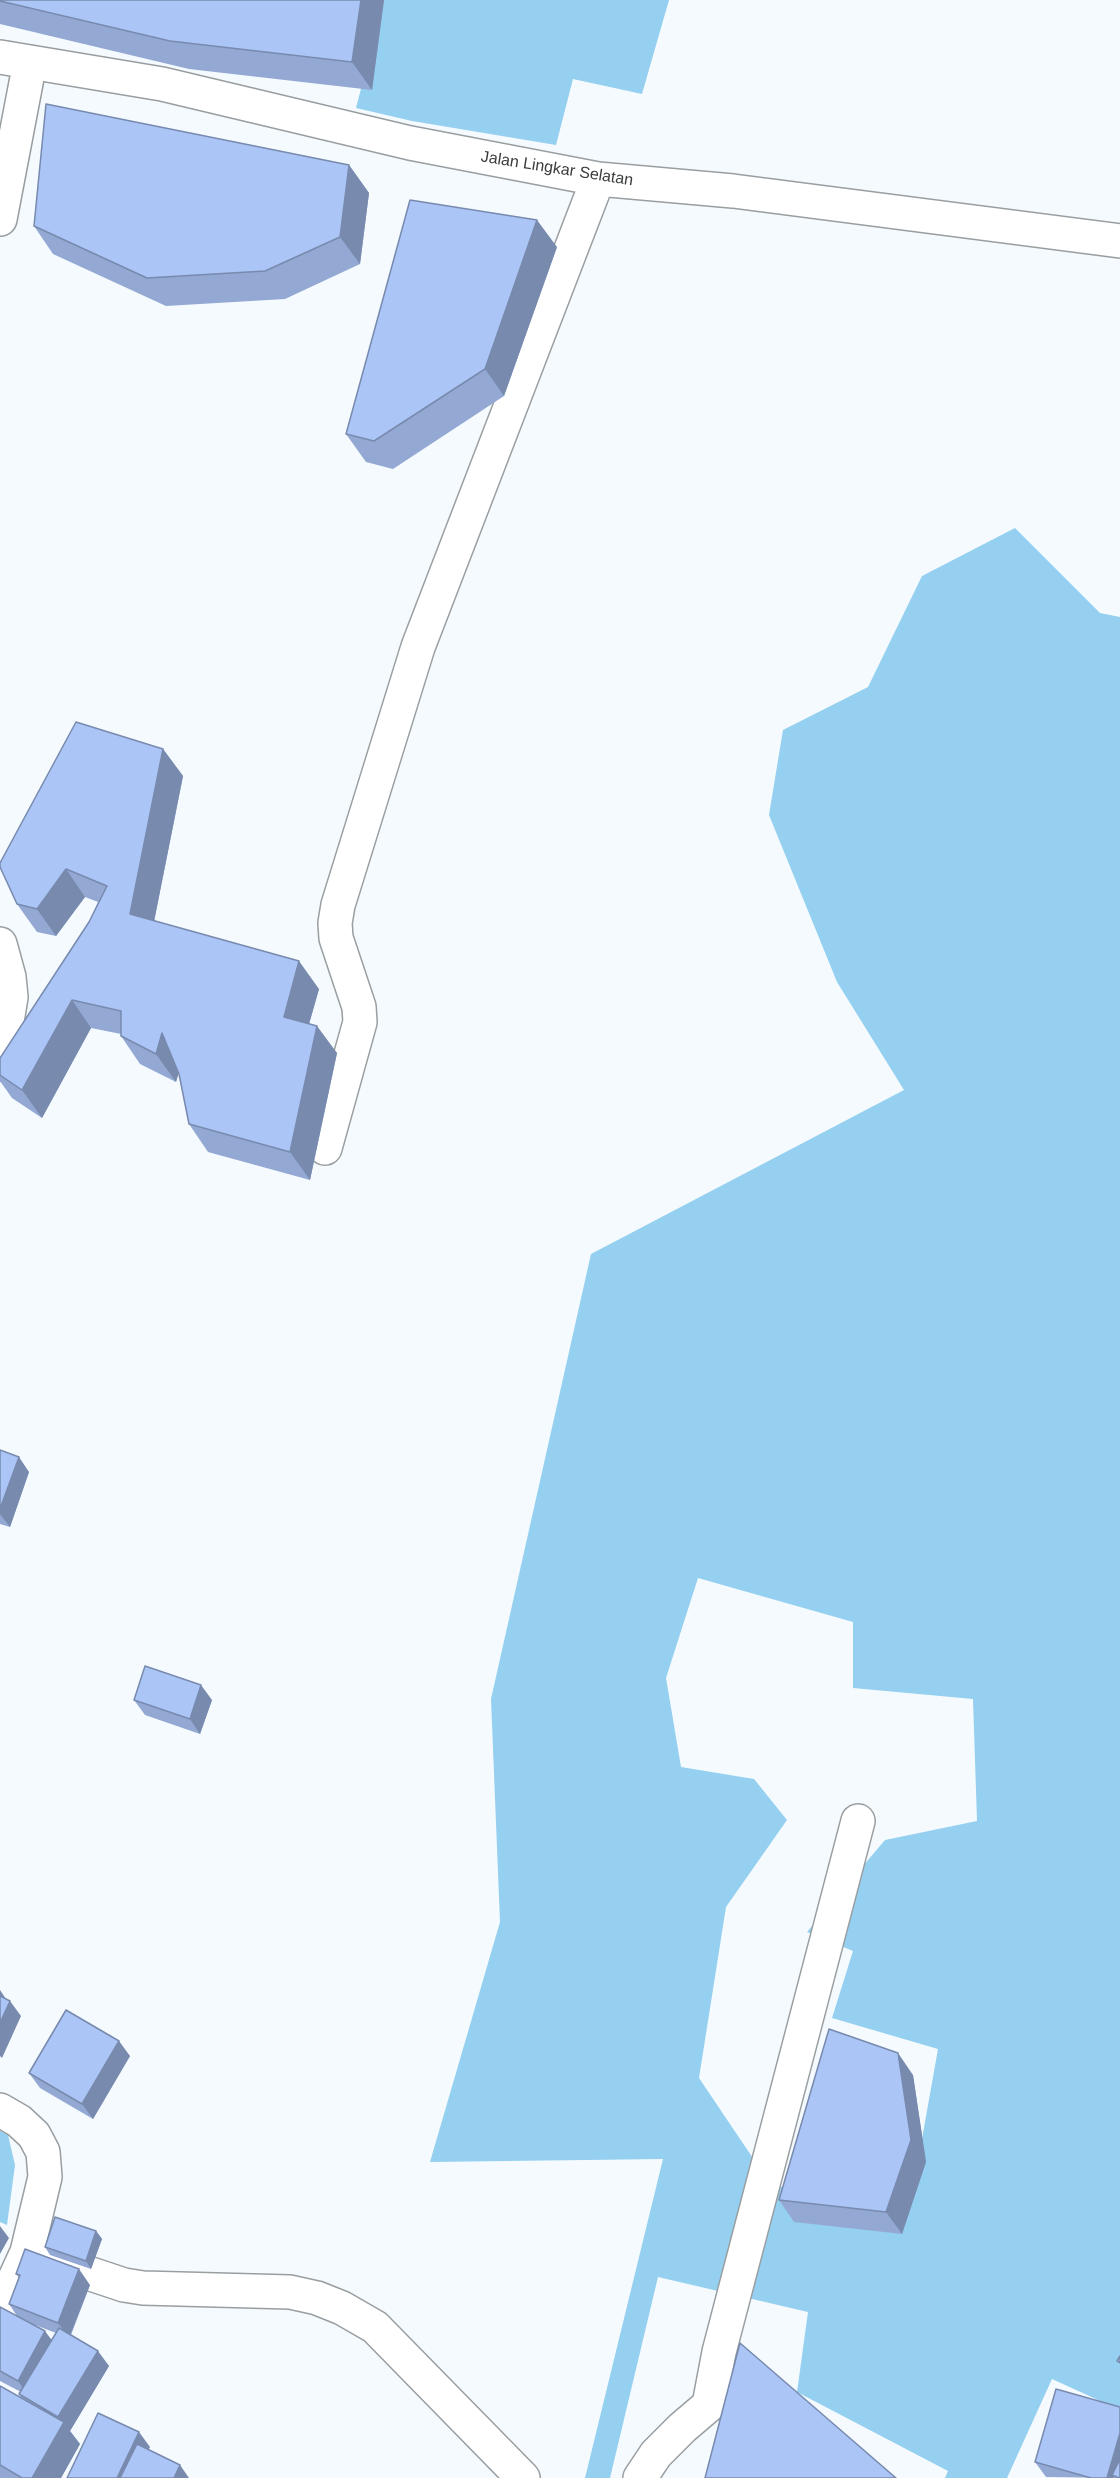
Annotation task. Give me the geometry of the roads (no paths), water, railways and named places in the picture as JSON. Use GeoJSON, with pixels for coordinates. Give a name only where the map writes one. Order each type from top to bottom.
{"type":"FeatureCollection","features":[{"type":"Feature","properties":{"kind":"street","name":"Jalan Lingkar Selatan"},"geometry":{"type":"LineString","coordinates":[[15,60],[162,84],[410,143],[598,179],[756,194],[1120,241]]}},
{"type":"Feature","properties":{"kind":"street"},"geometry":{"type":"LineString","coordinates":[[0,219],[15,60]]}},
{"type":"Feature","properties":{"kind":"street"},"geometry":{"type":"LineString","coordinates":[[325,1148],[360,1022],[359,1007],[336,938],[335,923],[338,905],[418,647],[598,179]]}},
{"type":"Feature","properties":{"kind":"street"},"geometry":{"type":"LineString","coordinates":[[0,944],[9,977],[11,997],[0,1064]]}},
{"type":"Feature","properties":{"kind":"street"},"geometry":{"type":"LineString","coordinates":[[640,2478],[656,2454],[709,2405],[719,2352],[858,1821]]}},
{"type":"Feature","properties":{"kind":"street"},"geometry":{"type":"LineString","coordinates":[[0,2110],[19,2121],[34,2135],[43,2152],[45,2177],[27,2252],[0,2311]]}},
{"type":"Feature","properties":{"kind":"street"},"geometry":{"type":"LineString","coordinates":[[27,2252],[124,2285],[143,2288],[290,2292],[317,2298],[342,2308],[375,2327],[523,2478]]}}]}
